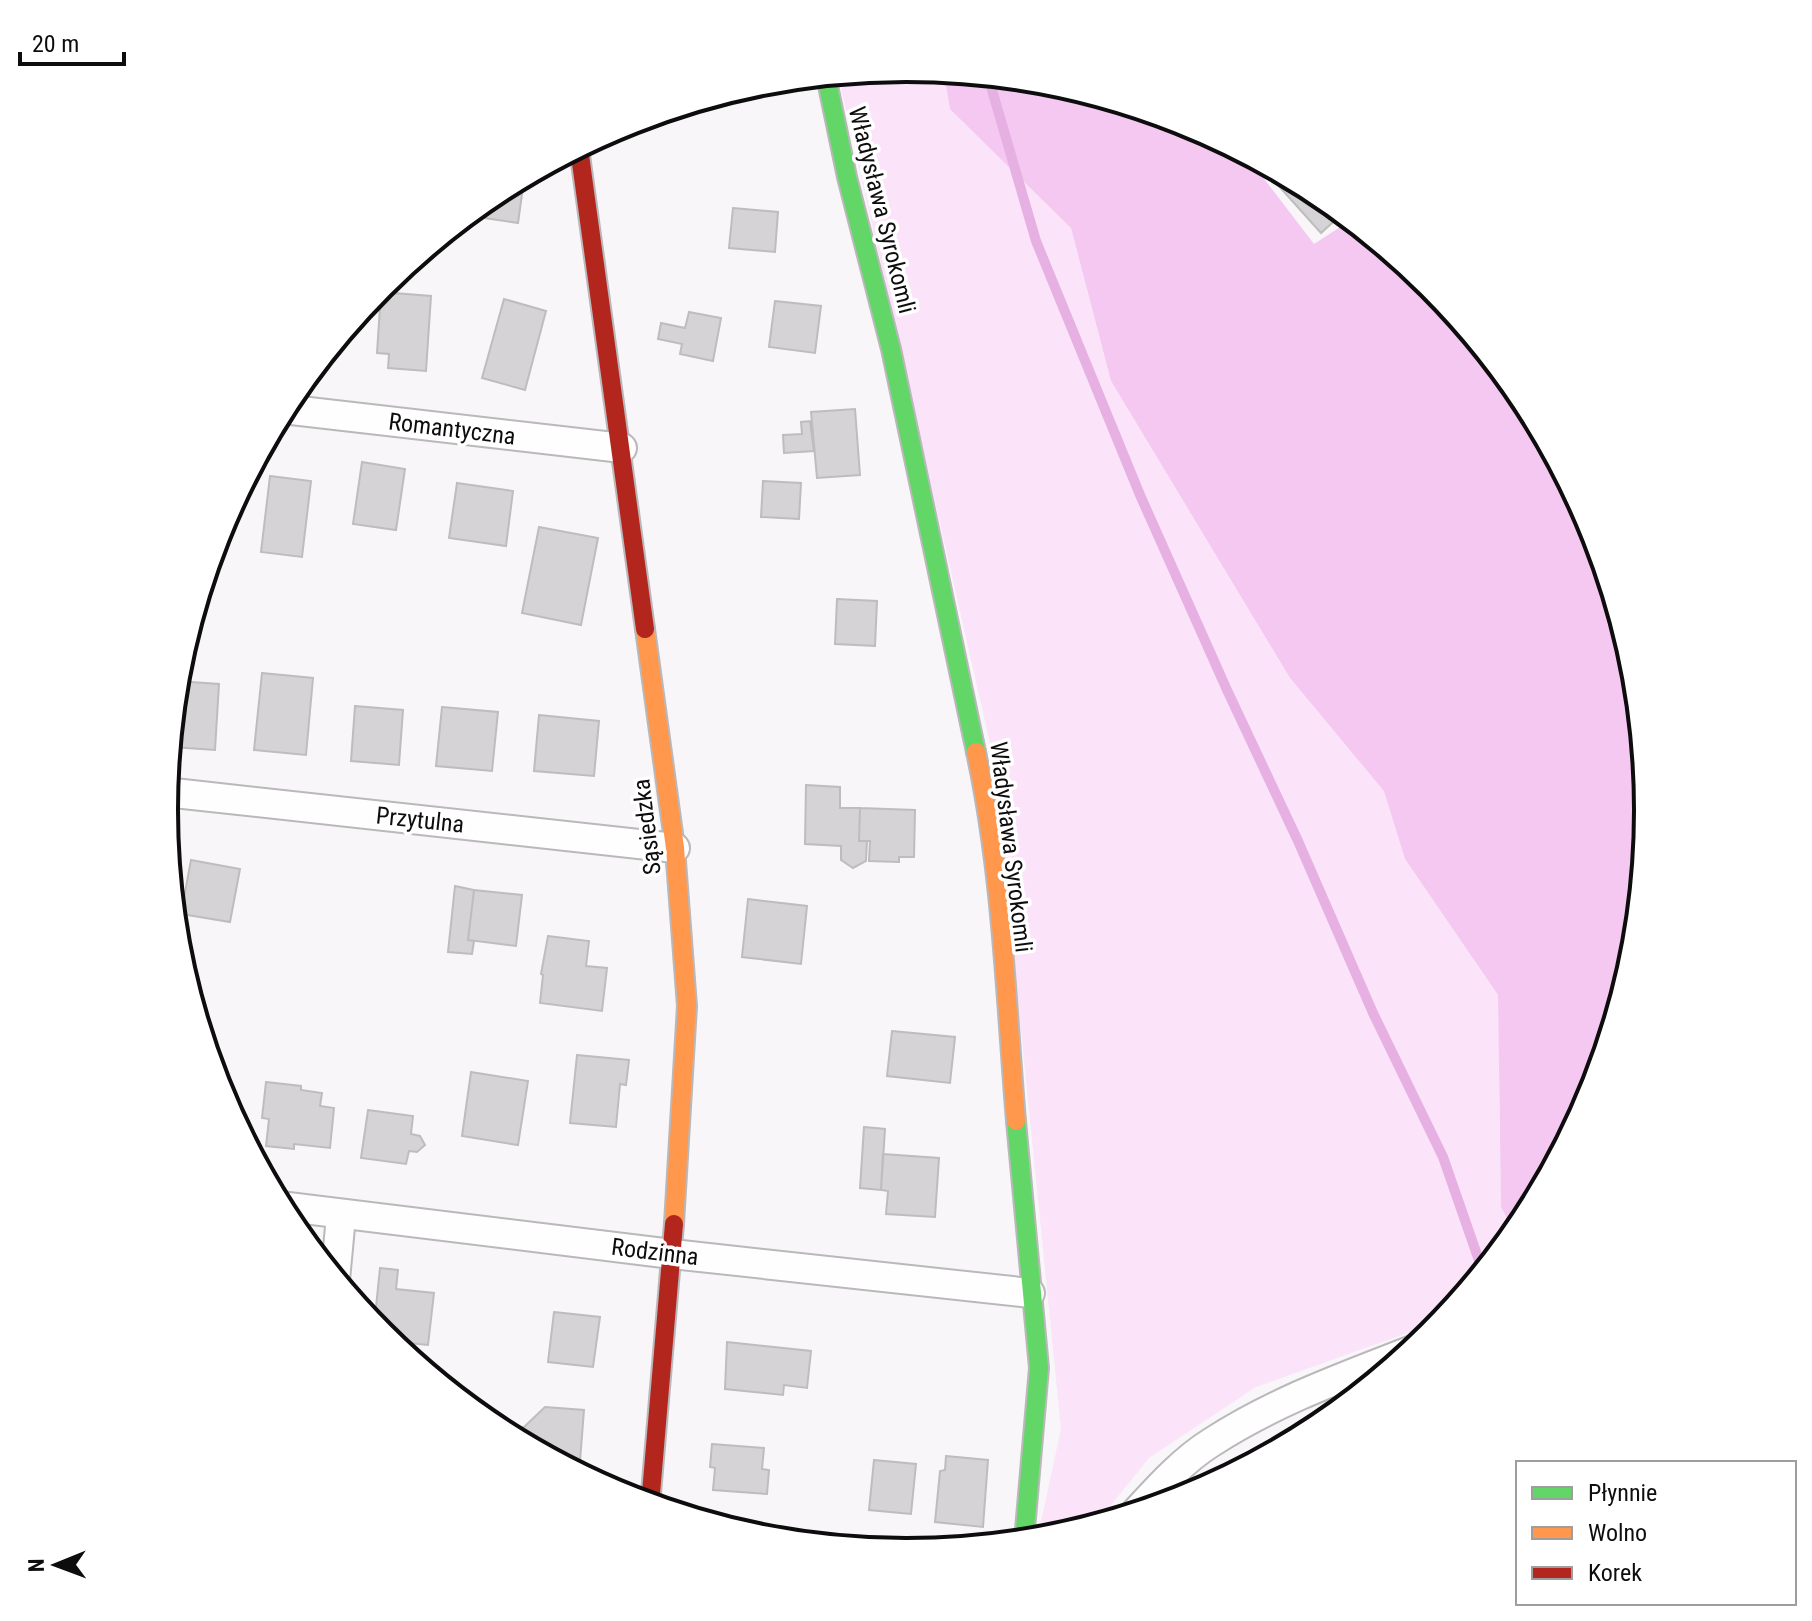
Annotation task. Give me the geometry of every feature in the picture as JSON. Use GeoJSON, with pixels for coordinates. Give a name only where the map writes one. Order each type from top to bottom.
{"type":"FeatureCollection","features":[{"type":"Feature","properties":{"kind":"street","name":"Władysława Syrokomli"},"geometry":{"type":"LineString","coordinates":[[828,87],[847,177],[891,349],[985,793],[1039,1368],[1025,1529]]}},
{"type":"Feature","properties":{"kind":"street","name":"Sąsiedzka"},"geometry":{"type":"LineString","coordinates":[[581,159],[675,848],[687,1006],[672,1254],[651,1493]]}},
{"type":"Feature","properties":{"kind":"street","name":"Romantyczna"},"geometry":{"type":"LineString","coordinates":[[297,411],[622,448]]}},
{"type":"Feature","properties":{"kind":"street","name":"Przytulna"},"geometry":{"type":"LineString","coordinates":[[178,793],[675,848]]}},
{"type":"Feature","properties":{"kind":"street","name":"Rodzinna"},"geometry":{"type":"LineString","coordinates":[[296,1209],[1030,1293]]}},
{"type":"Feature","properties":{"kind":"street"},"geometry":{"type":"LineString","coordinates":[[336,1264],[341,1216]]}},
{"type":"Feature","properties":{"kind":"street"},"geometry":{"type":"LineString","coordinates":[[1150,1497],[1210,1443],[1259,1415],[1380,1363]]}},
{"type":"Feature","properties":{"kind":"shaded area"},"geometry":{"type":"Polygon","coordinates":[[[946,84],[951,109],[1071,228],[1111,381],[1290,678],[1385,791],[1405,859],[1498,995],[1499,1044],[1504,1053],[1499,1078],[1501,1207],[1508,1220],[1454,1291],[1417,1330],[1256,1387],[1149,1458],[1107,1510],[1040,1526],[1061,1429],[994,761],[840,85],[946,84]]]}},
{"type":"Feature","properties":{"kind":"shaded area"},"geometry":{"type":"Polygon","coordinates":[[[946,84],[1048,96],[1095,107],[1185,137],[1261,175],[1314,244],[1341,227],[1421,295],[1454,330],[1512,406],[1559,488],[1596,576],[1621,668],[1633,763],[1633,858],[1621,953],[1596,1045],[1559,1133],[1508,1220],[1501,1207],[1498,995],[1405,859],[1384,791],[1290,678],[1111,381],[1071,228],[950,109],[946,84]]]}},
{"type":"Feature","properties":{"kind":"building"},"geometry":{"type":"Polygon","coordinates":[[[1278,185],[1334,222],[1321,233],[1278,185]]]}},
{"type":"Feature","properties":{"kind":"building"},"geometry":{"type":"Polygon","coordinates":[[[522,192],[518,223],[483,218],[522,192]]]}},
{"type":"Feature","properties":{"kind":"building"},"geometry":{"type":"Polygon","coordinates":[[[733,208],[778,212],[775,252],[729,248],[733,208]]]}},
{"type":"Feature","properties":{"kind":"building"},"geometry":{"type":"Polygon","coordinates":[[[391,295],[431,296],[426,371],[388,368],[389,354],[377,353],[380,307],[391,295]]]}},
{"type":"Feature","properties":{"kind":"building"},"geometry":{"type":"Polygon","coordinates":[[[504,299],[546,311],[525,390],[482,378],[504,299]]]}},
{"type":"Feature","properties":{"kind":"building"},"geometry":{"type":"Polygon","coordinates":[[[775,301],[821,306],[815,353],[769,347],[775,301]]]}},
{"type":"Feature","properties":{"kind":"building"},"geometry":{"type":"Polygon","coordinates":[[[689,312],[721,318],[713,361],[680,354],[682,344],[658,339],[661,323],[685,328],[689,312]]]}},
{"type":"Feature","properties":{"kind":"building"},"geometry":{"type":"Polygon","coordinates":[[[855,409],[860,475],[817,478],[811,412],[855,409]]]}},
{"type":"Feature","properties":{"kind":"building"},"geometry":{"type":"Polygon","coordinates":[[[810,421],[814,451],[784,453],[783,435],[802,434],[801,422],[810,421]]]}},
{"type":"Feature","properties":{"kind":"building"},"geometry":{"type":"Polygon","coordinates":[[[362,462],[405,469],[396,530],[353,524],[362,462]]]}},
{"type":"Feature","properties":{"kind":"building"},"geometry":{"type":"Polygon","coordinates":[[[270,476],[311,481],[302,557],[261,552],[270,476]]]}},
{"type":"Feature","properties":{"kind":"building"},"geometry":{"type":"Polygon","coordinates":[[[763,481],[801,483],[799,519],[761,517],[763,481]]]}},
{"type":"Feature","properties":{"kind":"building"},"geometry":{"type":"Polygon","coordinates":[[[457,483],[513,491],[506,546],[449,538],[457,483]]]}},
{"type":"Feature","properties":{"kind":"building"},"geometry":{"type":"Polygon","coordinates":[[[539,527],[598,538],[581,625],[522,613],[539,527]]]}},
{"type":"Feature","properties":{"kind":"building"},"geometry":{"type":"Polygon","coordinates":[[[837,599],[877,601],[875,646],[835,644],[837,599]]]}},
{"type":"Feature","properties":{"kind":"building"},"geometry":{"type":"Polygon","coordinates":[[[262,673],[313,678],[306,755],[254,750],[262,673]]]}},
{"type":"Feature","properties":{"kind":"building"},"geometry":{"type":"Polygon","coordinates":[[[189,682],[219,684],[215,750],[181,748],[189,682]]]}},
{"type":"Feature","properties":{"kind":"building"},"geometry":{"type":"Polygon","coordinates":[[[355,706],[403,710],[399,765],[351,761],[355,706]]]}},
{"type":"Feature","properties":{"kind":"building"},"geometry":{"type":"Polygon","coordinates":[[[442,707],[498,712],[492,771],[436,766],[442,707]]]}},
{"type":"Feature","properties":{"kind":"building"},"geometry":{"type":"Polygon","coordinates":[[[539,715],[599,721],[594,776],[534,771],[539,715]]]}},
{"type":"Feature","properties":{"kind":"building"},"geometry":{"type":"Polygon","coordinates":[[[806,785],[840,787],[840,808],[860,808],[859,841],[867,841],[866,861],[853,868],[841,860],[841,846],[805,844],[806,785]]]}},
{"type":"Feature","properties":{"kind":"building"},"geometry":{"type":"Polygon","coordinates":[[[860,808],[915,810],[914,857],[899,857],[899,862],[869,861],[870,841],[859,841],[860,808]]]}},
{"type":"Feature","properties":{"kind":"building"},"geometry":{"type":"Polygon","coordinates":[[[191,860],[240,869],[230,922],[185,915],[183,901],[191,860]]]}},
{"type":"Feature","properties":{"kind":"building"},"geometry":{"type":"Polygon","coordinates":[[[455,886],[474,890],[468,940],[474,941],[472,954],[448,952],[455,886]]]}},
{"type":"Feature","properties":{"kind":"building"},"geometry":{"type":"Polygon","coordinates":[[[474,890],[522,895],[516,946],[468,940],[474,890]]]}},
{"type":"Feature","properties":{"kind":"building"},"geometry":{"type":"Polygon","coordinates":[[[748,899],[807,906],[801,964],[742,957],[748,899]]]}},
{"type":"Feature","properties":{"kind":"building"},"geometry":{"type":"Polygon","coordinates":[[[548,936],[589,941],[586,966],[607,968],[602,1011],[540,1003],[541,974],[548,936]]]}},
{"type":"Feature","properties":{"kind":"building"},"geometry":{"type":"Polygon","coordinates":[[[892,1031],[955,1037],[950,1083],[887,1076],[892,1031]]]}},
{"type":"Feature","properties":{"kind":"building"},"geometry":{"type":"Polygon","coordinates":[[[577,1055],[629,1060],[626,1085],[620,1084],[616,1127],[570,1123],[577,1055]]]}},
{"type":"Feature","properties":{"kind":"building"},"geometry":{"type":"Polygon","coordinates":[[[471,1072],[528,1081],[518,1145],[462,1136],[471,1072]]]}},
{"type":"Feature","properties":{"kind":"building"},"geometry":{"type":"Polygon","coordinates":[[[266,1082],[301,1086],[301,1090],[322,1093],[320,1106],[334,1108],[330,1148],[294,1144],[294,1149],[266,1146],[269,1119],[262,1118],[266,1082]]]}},
{"type":"Feature","properties":{"kind":"building"},"geometry":{"type":"Polygon","coordinates":[[[368,1110],[413,1116],[411,1134],[420,1136],[425,1145],[417,1152],[409,1151],[406,1164],[361,1158],[368,1110]]]}},
{"type":"Feature","properties":{"kind":"building"},"geometry":{"type":"Polygon","coordinates":[[[864,1127],[885,1129],[881,1190],[860,1188],[864,1127]]]}},
{"type":"Feature","properties":{"kind":"building"},"geometry":{"type":"Polygon","coordinates":[[[883,1154],[939,1158],[935,1217],[886,1214],[888,1191],[881,1190],[883,1154]]]}},
{"type":"Feature","properties":{"kind":"building"},"geometry":{"type":"Polygon","coordinates":[[[380,1268],[398,1270],[396,1289],[434,1293],[428,1345],[410,1343],[376,1310],[380,1268]]]}},
{"type":"Feature","properties":{"kind":"building"},"geometry":{"type":"Polygon","coordinates":[[[554,1312],[600,1317],[593,1367],[548,1362],[554,1312]]]}},
{"type":"Feature","properties":{"kind":"building"},"geometry":{"type":"Polygon","coordinates":[[[727,1342],[811,1351],[807,1388],[784,1385],[783,1395],[725,1389],[727,1342]]]}},
{"type":"Feature","properties":{"kind":"building"},"geometry":{"type":"Polygon","coordinates":[[[545,1407],[584,1410],[580,1462],[519,1427],[524,1427],[545,1407]]]}},
{"type":"Feature","properties":{"kind":"building"},"geometry":{"type":"Polygon","coordinates":[[[712,1444],[764,1448],[762,1469],[769,1470],[767,1494],[713,1490],[715,1468],[710,1467],[712,1444]]]}},
{"type":"Feature","properties":{"kind":"building"},"geometry":{"type":"Polygon","coordinates":[[[946,1456],[988,1460],[983,1527],[935,1522],[940,1471],[945,1470],[946,1456]]]}},
{"type":"Feature","properties":{"kind":"building"},"geometry":{"type":"Polygon","coordinates":[[[874,1460],[916,1464],[911,1514],[869,1510],[874,1460]]]}},
{"type":"Feature","properties":{"kind":"waterway"},"geometry":{"type":"LineString","coordinates":[[992,87],[1036,241],[1140,495],[1373,1013],[1443,1157],[1479,1260]]}},
{"type":"Feature","properties":{"kind":"traffic: fast"},"geometry":{"type":"LineString","coordinates":[[828,87],[847,177],[891,349],[976,752]]}},
{"type":"Feature","properties":{"kind":"traffic: fast"},"geometry":{"type":"LineString","coordinates":[[1016,1121],[1039,1368],[1025,1529]]}},
{"type":"Feature","properties":{"kind":"traffic: slow"},"geometry":{"type":"LineString","coordinates":[[645,629],[675,848],[687,1006],[674,1224]]}},
{"type":"Feature","properties":{"kind":"traffic: slow"},"geometry":{"type":"LineString","coordinates":[[976,752],[997,889],[1016,1121]]}},
{"type":"Feature","properties":{"kind":"traffic: jam"},"geometry":{"type":"LineString","coordinates":[[580,159],[645,629]]}},
{"type":"Feature","properties":{"kind":"traffic: jam"},"geometry":{"type":"LineString","coordinates":[[651,1493],[674,1224]]}}]}
